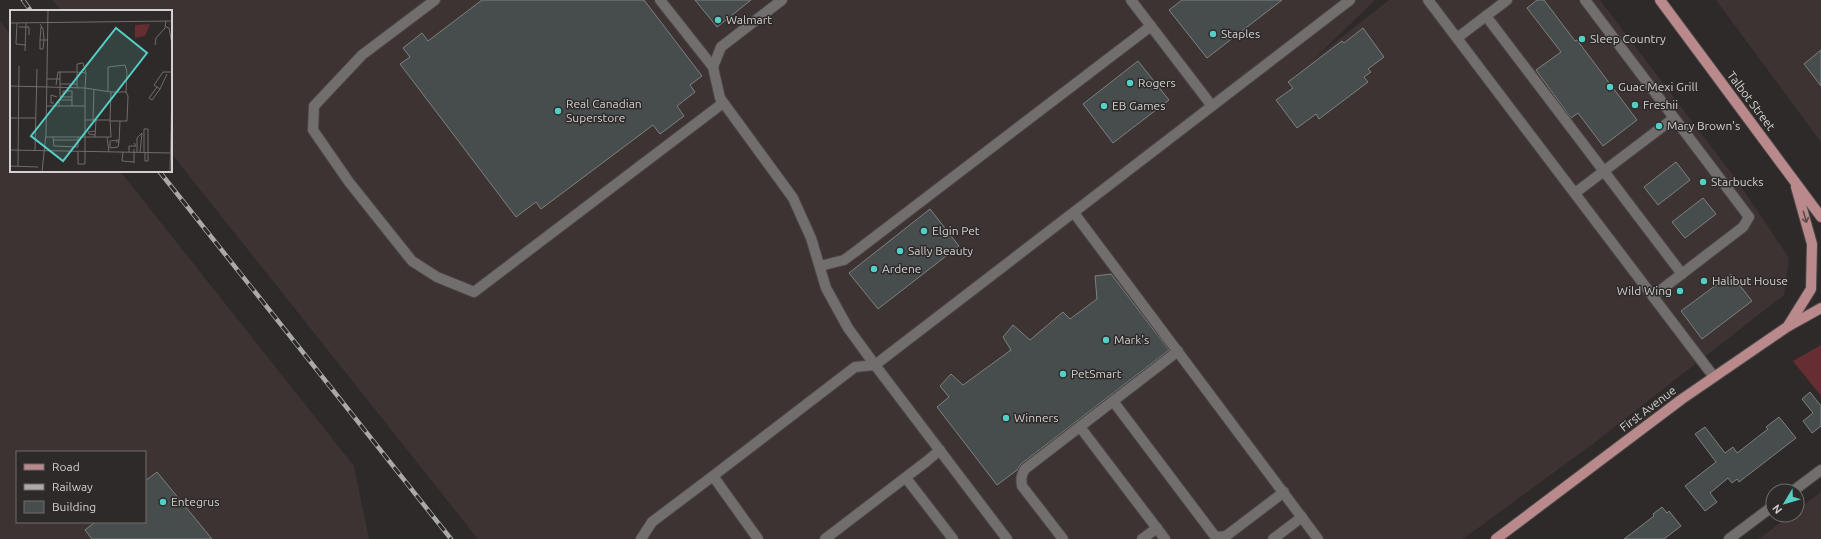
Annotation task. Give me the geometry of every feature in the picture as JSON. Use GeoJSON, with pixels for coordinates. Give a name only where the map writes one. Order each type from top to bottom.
{"type":"FeatureCollection","features":[{"type":"Feature","properties":{"kind":"main road","name":"Talbot Street"},"geometry":{"type":"LineString","coordinates":[[1660,0],[1821,217]]}},
{"type":"Feature","properties":{"kind":"main road"},"geometry":{"type":"LineString","coordinates":[[1787,327],[1812,289],[1812,244],[1794,180]]}},
{"type":"Feature","properties":{"kind":"main road","name":"First Avenue"},"geometry":{"type":"LineString","coordinates":[[1496,539],[1676,404],[1787,327],[1821,308]]}},
{"type":"Feature","properties":{"kind":"street"},"geometry":{"type":"LineString","coordinates":[[435,0],[362,55],[319,100],[314,106],[313,130],[349,182],[412,262],[437,277],[474,292],[723,103]]}},
{"type":"Feature","properties":{"kind":"street"},"geometry":{"type":"LineString","coordinates":[[660,0],[713,67],[720,98],[723,103],[793,198],[811,238],[826,288],[848,328],[1007,539]]}},
{"type":"Feature","properties":{"kind":"street"},"geometry":{"type":"LineString","coordinates":[[713,67],[721,47],[782,0]]}},
{"type":"Feature","properties":{"kind":"street"},"geometry":{"type":"LineString","coordinates":[[1131,0],[1212,106]]}},
{"type":"Feature","properties":{"kind":"street"},"geometry":{"type":"LineString","coordinates":[[641,539],[652,522],[855,367],[875,365],[1350,0]]}},
{"type":"Feature","properties":{"kind":"street"},"geometry":{"type":"LineString","coordinates":[[1428,0],[1714,377]]}},
{"type":"Feature","properties":{"kind":"street"},"geometry":{"type":"LineString","coordinates":[[1457,38],[1506,0]]}},
{"type":"Feature","properties":{"kind":"street"},"geometry":{"type":"LineString","coordinates":[[1585,0],[1749,217],[1743,227],[1653,296]]}},
{"type":"Feature","properties":{"kind":"street"},"geometry":{"type":"LineString","coordinates":[[1486,16],[1682,274]]}},
{"type":"Feature","properties":{"kind":"street"},"geometry":{"type":"LineString","coordinates":[[820,266],[844,260],[1151,26]]}},
{"type":"Feature","properties":{"kind":"street"},"geometry":{"type":"LineString","coordinates":[[1575,193],[1674,118]]}},
{"type":"Feature","properties":{"kind":"street"},"geometry":{"type":"LineString","coordinates":[[1074,213],[1318,539]]}},
{"type":"Feature","properties":{"kind":"street"},"geometry":{"type":"LineString","coordinates":[[1064,539],[1022,486],[1022,473],[1025,469],[1178,351]]}},
{"type":"Feature","properties":{"kind":"street"},"geometry":{"type":"LineString","coordinates":[[1113,402],[1214,536],[1218,538],[1226,536],[1284,492]]}},
{"type":"Feature","properties":{"kind":"street"},"geometry":{"type":"LineString","coordinates":[[1080,427],[1165,539]]}},
{"type":"Feature","properties":{"kind":"street"},"geometry":{"type":"LineString","coordinates":[[825,539],[906,478],[940,450]]}},
{"type":"Feature","properties":{"kind":"street"},"geometry":{"type":"LineString","coordinates":[[1804,483],[1821,470]]}},
{"type":"Feature","properties":{"kind":"street"},"geometry":{"type":"LineString","coordinates":[[714,476],[758,539]]}},
{"type":"Feature","properties":{"kind":"street"},"geometry":{"type":"LineString","coordinates":[[906,478],[953,539]]}},
{"type":"Feature","properties":{"kind":"street"},"geometry":{"type":"LineString","coordinates":[[1729,539],[1765,512]]}},
{"type":"Feature","properties":{"kind":"street"},"geometry":{"type":"LineString","coordinates":[[1273,539],[1302,518]]}},
{"type":"Feature","properties":{"kind":"street"},"geometry":{"type":"LineString","coordinates":[[1142,539],[1157,528]]}},
{"type":"Feature","properties":{"kind":"shaded area"},"geometry":{"type":"Polygon","coordinates":[[[52,0],[1375,0],[1313,60],[1389,0],[1600,0],[1738,182],[1789,258],[1784,295],[1594,443],[1463,539],[478,539],[172,154],[172,10],[60,10],[52,0]]]}},
{"type":"Feature","properties":{"kind":"shaded area"},"geometry":{"type":"Polygon","coordinates":[[[1716,0],[1821,0],[1821,142],[1716,0]]]}},
{"type":"Feature","properties":{"kind":"shaded area"},"geometry":{"type":"Polygon","coordinates":[[[0,21],[10,34],[10,172],[121,172],[354,466],[369,539],[0,539],[0,21]]]}},
{"type":"Feature","properties":{"kind":"shaded area"},"geometry":{"type":"Polygon","coordinates":[[[1821,345],[1821,396],[1793,361],[1821,345]]]}},
{"type":"Feature","properties":{"kind":"shaded area"},"geometry":{"type":"Polygon","coordinates":[[[1821,492],[1821,539],[1759,539],[1780,523],[1805,523],[1805,504],[1821,492]]]}},
{"type":"Feature","properties":{"kind":"building","name":"Real Canadian Superstore"},"geometry":{"type":"Polygon","coordinates":[[[482,0],[644,0],[702,76],[690,85],[695,92],[677,106],[684,116],[660,134],[653,125],[541,209],[536,202],[516,217],[400,64],[410,57],[403,48],[422,33],[428,41],[482,0]]]}},
{"type":"Feature","properties":{"kind":"building","name":"Walmart"},"geometry":{"type":"Polygon","coordinates":[[[695,0],[751,0],[717,27],[695,0]]]}},
{"type":"Feature","properties":{"kind":"building","name":"Staples"},"geometry":{"type":"Polygon","coordinates":[[[1182,0],[1282,0],[1207,58],[1169,10],[1182,0]]]}},
{"type":"Feature","properties":{"kind":"building"},"geometry":{"type":"Polygon","coordinates":[[[1537,0],[1544,0],[1575,41],[1577,40],[1637,120],[1603,146],[1578,113],[1571,118],[1536,70],[1561,52],[1527,8],[1537,0]]]}},
{"type":"Feature","properties":{"kind":"building"},"geometry":{"type":"Polygon","coordinates":[[[1363,28],[1384,57],[1368,69],[1371,72],[1364,77],[1368,82],[1319,119],[1316,114],[1297,128],[1276,100],[1293,88],[1288,82],[1342,41],[1344,43],[1363,28]]]}},
{"type":"Feature","properties":{"kind":"building"},"geometry":{"type":"Polygon","coordinates":[[[1821,50],[1821,86],[1804,64],[1821,50]]]}},
{"type":"Feature","properties":{"kind":"building"},"geometry":{"type":"Polygon","coordinates":[[[1138,61],[1169,100],[1113,143],[1083,104],[1138,61]]]}},
{"type":"Feature","properties":{"kind":"building"},"geometry":{"type":"Polygon","coordinates":[[[1676,162],[1690,180],[1658,205],[1644,187],[1676,162]]]}},
{"type":"Feature","properties":{"kind":"building"},"geometry":{"type":"Polygon","coordinates":[[[1703,198],[1716,214],[1685,238],[1672,222],[1703,198]]]}},
{"type":"Feature","properties":{"kind":"building"},"geometry":{"type":"Polygon","coordinates":[[[930,209],[959,246],[878,309],[849,273],[930,209]]]}},
{"type":"Feature","properties":{"kind":"building"},"geometry":{"type":"Polygon","coordinates":[[[1111,274],[1169,350],[1021,464],[1017,470],[997,485],[937,407],[949,397],[940,386],[951,374],[963,385],[1011,350],[1003,337],[1013,325],[1030,340],[1063,312],[1070,319],[1097,299],[1095,276],[1111,274]]]}},
{"type":"Feature","properties":{"kind":"building"},"geometry":{"type":"Polygon","coordinates":[[[1731,274],[1752,301],[1702,339],[1681,311],[1731,274]]]}},
{"type":"Feature","properties":{"kind":"building"},"geometry":{"type":"Polygon","coordinates":[[[1810,392],[1821,406],[1821,426],[1812,433],[1803,421],[1813,413],[1802,399],[1810,392]]]}},
{"type":"Feature","properties":{"kind":"building"},"geometry":{"type":"Polygon","coordinates":[[[1779,417],[1796,438],[1739,482],[1737,479],[1732,483],[1728,478],[1710,493],[1717,502],[1705,511],[1685,486],[1716,462],[1695,434],[1705,427],[1725,453],[1733,447],[1737,453],[1768,429],[1766,427],[1779,417]]]}},
{"type":"Feature","properties":{"kind":"building","name":"Entegrus"},"geometry":{"type":"Polygon","coordinates":[[[157,472],[212,539],[92,539],[85,530],[94,523],[146,523],[146,480],[157,472]]]}},
{"type":"Feature","properties":{"kind":"building"},"geometry":{"type":"Polygon","coordinates":[[[1662,507],[1667,513],[1669,511],[1681,526],[1664,539],[1624,539],[1654,516],[1653,514],[1662,507]]]}},
{"type":"Feature","properties":{"kind":"railway"},"geometry":{"type":"LineString","coordinates":[[23,0],[30,10]]}},
{"type":"Feature","properties":{"kind":"railway"},"geometry":{"type":"LineString","coordinates":[[160,172],[451,539]]}},
{"type":"Feature","properties":{"kind":"place","name":"Walmart"},"geometry":{"type":"Point","coordinates":[718,20]}},
{"type":"Feature","properties":{"kind":"place","name":"Staples"},"geometry":{"type":"Point","coordinates":[1213,34]}},
{"type":"Feature","properties":{"kind":"place","name":"Sleep Country"},"geometry":{"type":"Point","coordinates":[1582,39]}},
{"type":"Feature","properties":{"kind":"place","name":"Rogers"},"geometry":{"type":"Point","coordinates":[1130,83]}},
{"type":"Feature","properties":{"kind":"place","name":"Guac Mexi Grill"},"geometry":{"type":"Point","coordinates":[1610,87]}},
{"type":"Feature","properties":{"kind":"place","name":"Freshii"},"geometry":{"type":"Point","coordinates":[1635,105]}},
{"type":"Feature","properties":{"kind":"place","name":"EB Games"},"geometry":{"type":"Point","coordinates":[1104,106]}},
{"type":"Feature","properties":{"kind":"place","name":"Real Canadian Superstore"},"geometry":{"type":"Point","coordinates":[558,111]}},
{"type":"Feature","properties":{"kind":"place","name":"Mary Brown's"},"geometry":{"type":"Point","coordinates":[1659,126]}},
{"type":"Feature","properties":{"kind":"place","name":"Starbucks"},"geometry":{"type":"Point","coordinates":[1703,182]}},
{"type":"Feature","properties":{"kind":"place","name":"Elgin Pet"},"geometry":{"type":"Point","coordinates":[924,231]}},
{"type":"Feature","properties":{"kind":"place","name":"Sally Beauty"},"geometry":{"type":"Point","coordinates":[900,251]}},
{"type":"Feature","properties":{"kind":"place","name":"Ardene"},"geometry":{"type":"Point","coordinates":[874,269]}},
{"type":"Feature","properties":{"kind":"place","name":"Halibut House"},"geometry":{"type":"Point","coordinates":[1704,281]}},
{"type":"Feature","properties":{"kind":"place","name":"Wild Wing"},"geometry":{"type":"Point","coordinates":[1680,291]}},
{"type":"Feature","properties":{"kind":"place","name":"Mark's"},"geometry":{"type":"Point","coordinates":[1106,340]}},
{"type":"Feature","properties":{"kind":"place","name":"PetSmart"},"geometry":{"type":"Point","coordinates":[1063,374]}},
{"type":"Feature","properties":{"kind":"place","name":"Winners"},"geometry":{"type":"Point","coordinates":[1006,418]}},
{"type":"Feature","properties":{"kind":"place","name":"Entegrus"},"geometry":{"type":"Point","coordinates":[163,502]}}]}
